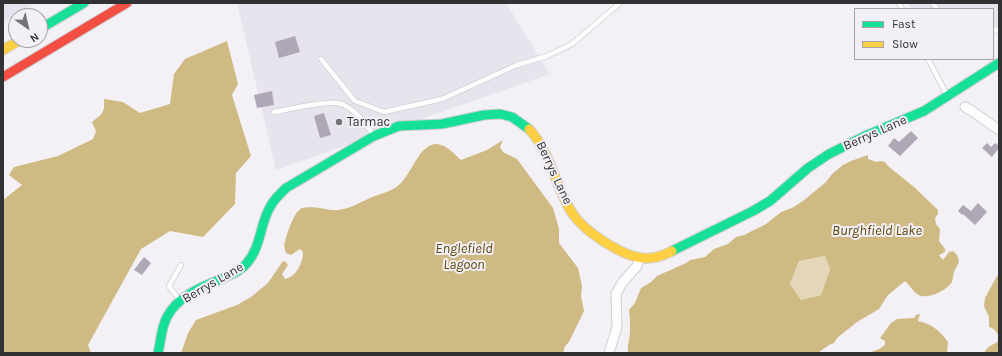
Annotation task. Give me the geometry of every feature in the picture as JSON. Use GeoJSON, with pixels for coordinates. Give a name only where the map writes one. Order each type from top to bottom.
{"type":"FeatureCollection","features":[{"type":"Feature","properties":{"kind":"main road"},"geometry":{"type":"LineString","coordinates":[[48,23],[84,3]]}},
{"type":"Feature","properties":{"kind":"main road"},"geometry":{"type":"LineString","coordinates":[[3,77],[127,3]]}},
{"type":"Feature","properties":{"kind":"main road","name":"Berrys Lane"},"geometry":{"type":"LineString","coordinates":[[158,353],[163,329],[168,317],[173,308],[180,301],[187,295],[241,270],[247,265],[258,245],[266,215],[274,199],[286,188],[374,136],[389,129],[402,125],[442,124],[497,112],[510,115],[525,125],[537,136],[546,151],[561,191],[573,214],[588,230],[610,245],[627,254],[640,258],[651,259],[663,256],[753,211],[770,201],[808,168],[829,154],[865,136],[924,111],[999,63]]}},
{"type":"Feature","properties":{"kind":"street"},"geometry":{"type":"LineString","coordinates":[[970,108],[999,130]]}},
{"type":"Feature","properties":{"kind":"street"},"geometry":{"type":"LineString","coordinates":[[609,353],[617,327],[616,294],[622,283],[637,266],[640,258]]}},
{"type":"Feature","properties":{"kind":"lane"},"geometry":{"type":"LineString","coordinates":[[321,59],[355,101],[384,112],[442,99],[517,65],[547,56],[572,44],[620,3]]}},
{"type":"Feature","properties":{"kind":"lane"},"geometry":{"type":"LineString","coordinates":[[929,60],[948,96]]}},
{"type":"Feature","properties":{"kind":"lane"},"geometry":{"type":"LineString","coordinates":[[274,112],[323,104],[339,103],[351,109],[368,126],[374,136]]}},
{"type":"Feature","properties":{"kind":"lane"},"geometry":{"type":"LineString","coordinates":[[180,301],[169,286],[181,265]]}},
{"type":"Feature","properties":{"kind":"shaded area"},"geometry":{"type":"Polygon","coordinates":[[[3,3],[37,3],[28,8],[8,8],[8,20],[3,23],[3,3]]]}},
{"type":"Feature","properties":{"kind":"shaded area","name":"Tarmac"},"geometry":{"type":"Polygon","coordinates":[[[237,3],[506,3],[550,74],[276,170],[237,3]]]}},
{"type":"Feature","properties":{"kind":"shaded area"},"geometry":{"type":"Polygon","coordinates":[[[907,3],[999,3],[999,25],[994,28],[994,8],[911,8],[907,3]]]}},
{"type":"Feature","properties":{"kind":"shaded area"},"geometry":{"type":"Polygon","coordinates":[[[825,256],[830,269],[821,295],[801,300],[790,284],[799,261],[825,256]]]}},
{"type":"Feature","properties":{"kind":"water"},"geometry":{"type":"Polygon","coordinates":[[[227,41],[238,84],[232,95],[251,156],[236,173],[235,204],[203,237],[170,231],[141,249],[88,345],[91,353],[3,353],[3,200],[22,185],[9,175],[14,167],[58,156],[93,139],[96,131],[92,122],[102,113],[104,99],[123,102],[140,113],[170,104],[174,74],[185,59],[227,41]]]}},
{"type":"Feature","properties":{"kind":"water","name":"Englefield Lagoon"},"geometry":{"type":"Polygon","coordinates":[[[503,140],[500,147],[503,152],[517,159],[553,208],[559,229],[559,243],[578,268],[582,286],[581,296],[584,311],[569,342],[565,346],[563,353],[181,353],[188,333],[196,320],[237,305],[251,297],[268,283],[283,261],[288,265],[282,274],[285,279],[289,278],[296,272],[302,261],[303,252],[300,249],[291,255],[286,253],[284,246],[293,219],[302,208],[316,207],[334,210],[342,209],[351,207],[387,192],[401,184],[419,156],[429,146],[440,144],[450,150],[461,160],[487,150],[503,140]]]}},
{"type":"Feature","properties":{"kind":"water","name":"Burghfield Lake"},"geometry":{"type":"Polygon","coordinates":[[[868,155],[868,159],[877,162],[885,162],[938,210],[938,214],[935,218],[936,224],[940,229],[939,241],[945,249],[945,252],[939,255],[943,260],[949,252],[953,251],[957,255],[959,261],[950,285],[934,295],[921,296],[916,293],[905,281],[888,295],[879,309],[857,322],[837,338],[834,343],[818,353],[628,353],[630,336],[629,310],[635,303],[641,288],[657,276],[690,260],[705,257],[714,249],[728,244],[736,237],[744,235],[766,224],[781,212],[792,208],[803,201],[826,182],[832,174],[843,165],[868,155]],[[825,256],[799,261],[790,284],[801,300],[821,295],[830,269],[825,256]]]}},
{"type":"Feature","properties":{"kind":"water"},"geometry":{"type":"Polygon","coordinates":[[[999,274],[999,340],[996,332],[989,327],[989,317],[984,306],[985,298],[999,274]]]}},
{"type":"Feature","properties":{"kind":"water"},"geometry":{"type":"Polygon","coordinates":[[[920,314],[918,321],[935,328],[948,342],[947,353],[869,353],[885,345],[885,341],[880,338],[891,323],[897,319],[914,318],[916,315],[920,314]]]}},
{"type":"Feature","properties":{"kind":"water"},"geometry":{"type":"Polygon","coordinates":[[[999,340],[999,353],[984,353],[990,346],[999,340]]]}},
{"type":"Feature","properties":{"kind":"building"},"geometry":{"type":"Polygon","coordinates":[[[295,36],[300,52],[279,58],[275,42],[295,36]]]}},
{"type":"Feature","properties":{"kind":"building"},"geometry":{"type":"Polygon","coordinates":[[[272,91],[274,105],[257,108],[254,95],[272,91]]]}},
{"type":"Feature","properties":{"kind":"building"},"geometry":{"type":"Polygon","coordinates":[[[324,113],[331,135],[320,138],[314,116],[324,113]]]}},
{"type":"Feature","properties":{"kind":"building"},"geometry":{"type":"Polygon","coordinates":[[[911,131],[918,138],[900,156],[888,146],[894,138],[899,142],[911,131]]]}},
{"type":"Feature","properties":{"kind":"building"},"geometry":{"type":"Polygon","coordinates":[[[987,143],[991,147],[995,143],[999,146],[992,157],[982,148],[987,143]]]}},
{"type":"Feature","properties":{"kind":"building"},"geometry":{"type":"Polygon","coordinates":[[[978,203],[987,212],[975,225],[958,211],[963,205],[971,211],[978,203]]]}},
{"type":"Feature","properties":{"kind":"building"},"geometry":{"type":"Polygon","coordinates":[[[144,257],[151,263],[142,275],[134,270],[144,257]]]}},
{"type":"Feature","properties":{"kind":"traffic: fast"},"geometry":{"type":"LineString","coordinates":[[48,24],[84,3]]}},
{"type":"Feature","properties":{"kind":"traffic: fast"},"geometry":{"type":"LineString","coordinates":[[672,251],[770,201],[808,168],[829,154],[865,136],[924,111],[999,63]]}},
{"type":"Feature","properties":{"kind":"traffic: fast"},"geometry":{"type":"LineString","coordinates":[[158,353],[163,326],[171,310],[183,298],[241,269],[244,266],[252,257],[270,207],[275,199],[286,188],[374,136],[399,126],[442,124],[484,115],[500,114],[512,117],[529,129]]}},
{"type":"Feature","properties":{"kind":"traffic: slow"},"geometry":{"type":"LineString","coordinates":[[3,50],[8,47]]}},
{"type":"Feature","properties":{"kind":"traffic: slow"},"geometry":{"type":"LineString","coordinates":[[529,129],[543,148],[561,192],[572,213],[594,235],[624,253],[643,258],[655,258],[672,251]]}},
{"type":"Feature","properties":{"kind":"traffic: jam"},"geometry":{"type":"LineString","coordinates":[[3,77],[127,3]]}},
{"type":"Feature","properties":{"kind":"place","name":"Tarmac"},"geometry":{"type":"Point","coordinates":[339,122]}}]}
